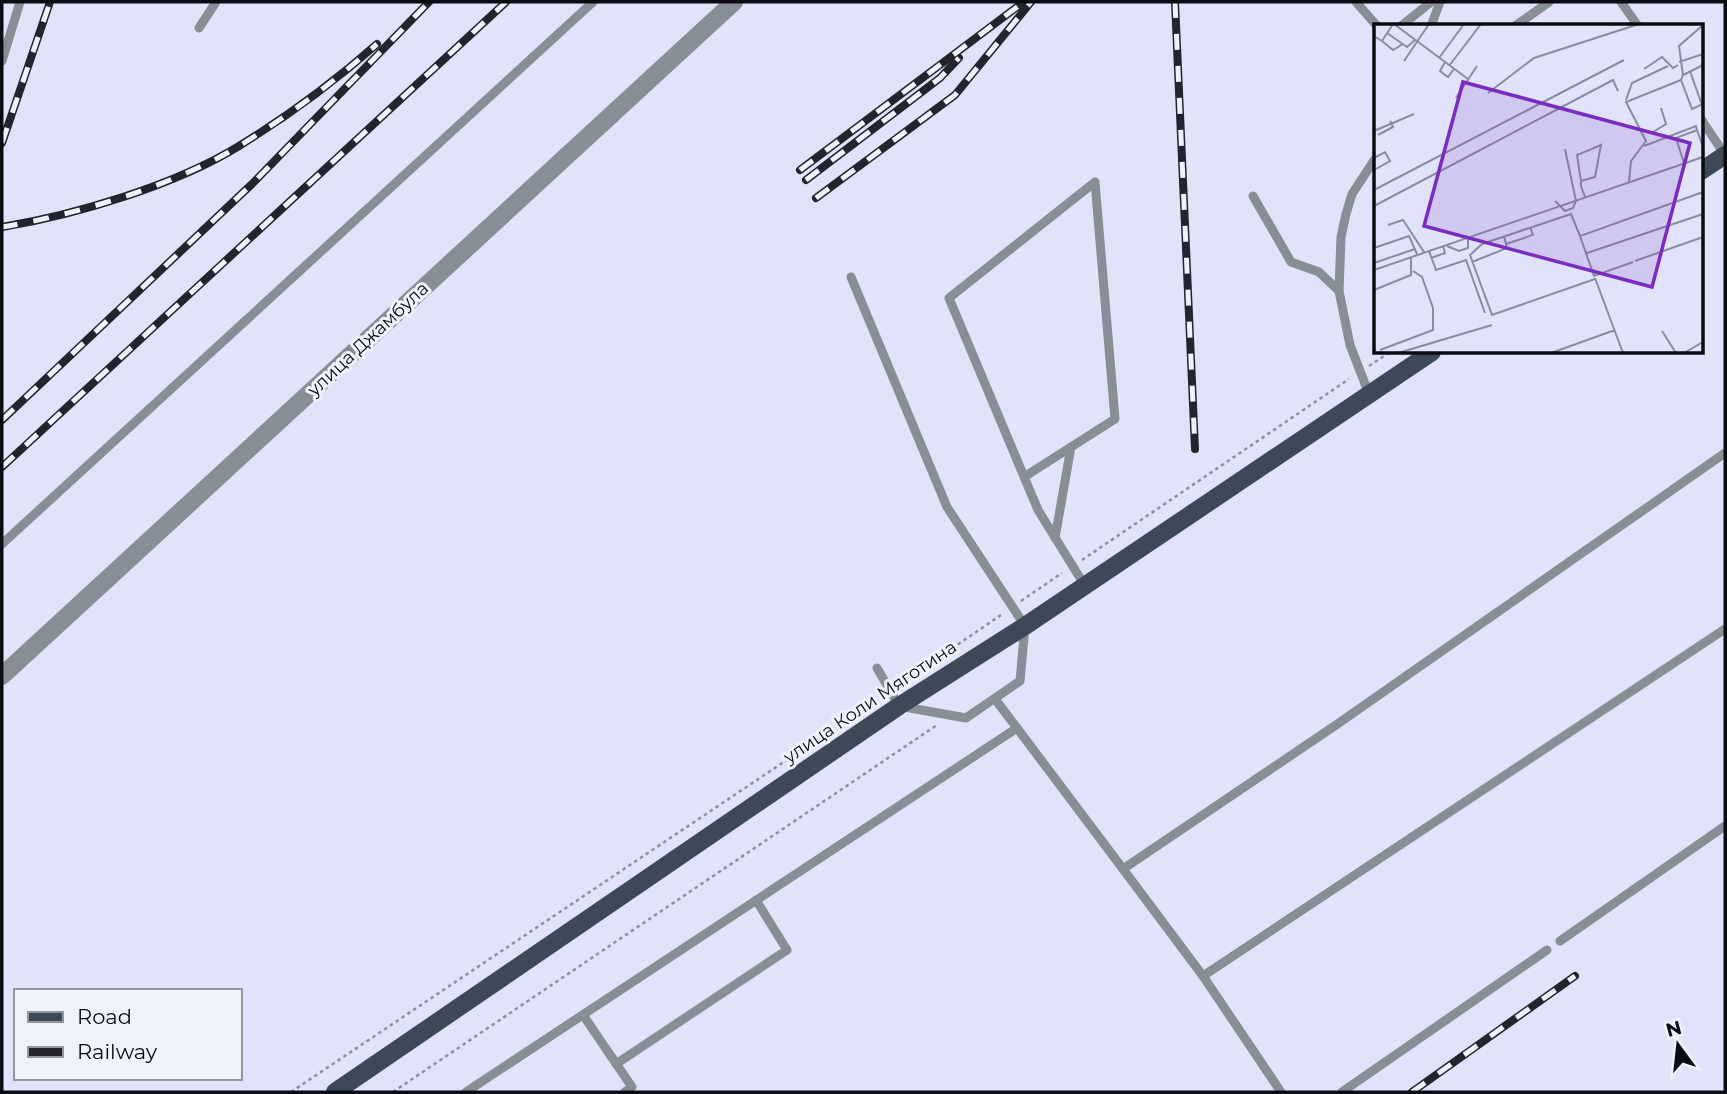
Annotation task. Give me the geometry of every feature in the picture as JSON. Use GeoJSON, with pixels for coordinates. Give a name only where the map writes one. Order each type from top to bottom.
{"type":"FeatureCollection","features":[{"type":"Feature","properties":{"kind":"main road"},"geometry":{"type":"LineString","coordinates":[[1702,170],[1725,155]]}},
{"type":"Feature","properties":{"kind":"main road","name":"улица Коли Мяготина"},"geometry":{"type":"LineString","coordinates":[[335,1092],[895,698],[1025,626],[1429,354]]}},
{"type":"Feature","properties":{"kind":"street","name":"улица Джамбула"},"geometry":{"type":"LineString","coordinates":[[2,677],[734,2]]}},
{"type":"Feature","properties":{"kind":"lane"},"geometry":{"type":"LineString","coordinates":[[2,61],[20,2]]}},
{"type":"Feature","properties":{"kind":"lane"},"geometry":{"type":"LineString","coordinates":[[199,28],[216,2]]}},
{"type":"Feature","properties":{"kind":"lane"},"geometry":{"type":"LineString","coordinates":[[2,544],[593,2]]}},
{"type":"Feature","properties":{"kind":"lane"},"geometry":{"type":"LineString","coordinates":[[1356,2],[1375,24]]}},
{"type":"Feature","properties":{"kind":"lane"},"geometry":{"type":"LineString","coordinates":[[1404,24],[1431,2]]}},
{"type":"Feature","properties":{"kind":"lane"},"geometry":{"type":"LineString","coordinates":[[1432,24],[1440,2]]}},
{"type":"Feature","properties":{"kind":"lane"},"geometry":{"type":"LineString","coordinates":[[1518,24],[1549,2]]}},
{"type":"Feature","properties":{"kind":"lane"},"geometry":{"type":"LineString","coordinates":[[1621,2],[1637,24]]}},
{"type":"Feature","properties":{"kind":"lane"},"geometry":{"type":"LineString","coordinates":[[1702,120],[1725,155]]}},
{"type":"Feature","properties":{"kind":"lane"},"geometry":{"type":"LineString","coordinates":[[1369,394],[1350,345],[1339,291],[1341,237],[1346,214],[1352,194],[1374,161]]}},
{"type":"Feature","properties":{"kind":"lane"},"geometry":{"type":"LineString","coordinates":[[1024,477],[1115,419],[1096,182],[949,298],[1024,477],[1038,510],[1085,586]]}},
{"type":"Feature","properties":{"kind":"lane"},"geometry":{"type":"LineString","coordinates":[[1253,196],[1292,262],[1319,272],[1339,291]]}},
{"type":"Feature","properties":{"kind":"lane"},"geometry":{"type":"LineString","coordinates":[[851,277],[947,507],[1025,626],[1020,681],[967,718],[895,698],[877,668]]}},
{"type":"Feature","properties":{"kind":"lane"},"geometry":{"type":"LineString","coordinates":[[1055,538],[1071,447]]}},
{"type":"Feature","properties":{"kind":"lane"},"geometry":{"type":"LineString","coordinates":[[1123,869],[1336,725],[1725,453]]}},
{"type":"Feature","properties":{"kind":"lane"},"geometry":{"type":"LineString","coordinates":[[1203,976],[1725,629]]}},
{"type":"Feature","properties":{"kind":"lane"},"geometry":{"type":"LineString","coordinates":[[995,699],[1203,976],[1281,1092]]}},
{"type":"Feature","properties":{"kind":"lane"},"geometry":{"type":"LineString","coordinates":[[466,1092],[1017,728]]}},
{"type":"Feature","properties":{"kind":"lane"},"geometry":{"type":"LineString","coordinates":[[1560,941],[1725,826]]}},
{"type":"Feature","properties":{"kind":"lane"},"geometry":{"type":"LineString","coordinates":[[616,1064],[787,950],[756,900]]}},
{"type":"Feature","properties":{"kind":"lane"},"geometry":{"type":"LineString","coordinates":[[1342,1092],[1547,950]]}},
{"type":"Feature","properties":{"kind":"lane"},"geometry":{"type":"LineString","coordinates":[[583,1015],[632,1087],[625,1092]]}},
{"type":"Feature","properties":{"kind":"path"},"geometry":{"type":"LineString","coordinates":[[895,698],[1013,607],[1387,354]]}},
{"type":"Feature","properties":{"kind":"path"},"geometry":{"type":"LineString","coordinates":[[393,1092],[951,715]]}},
{"type":"Feature","properties":{"kind":"path"},"geometry":{"type":"LineString","coordinates":[[291,1092],[834,728]]}},
{"type":"Feature","properties":{"kind":"railway"},"geometry":{"type":"LineString","coordinates":[[2,143],[50,2]]}},
{"type":"Feature","properties":{"kind":"railway"},"geometry":{"type":"LineString","coordinates":[[2,420],[252,184],[429,2]]}},
{"type":"Feature","properties":{"kind":"railway"},"geometry":{"type":"LineString","coordinates":[[2,467],[506,2]]}},
{"type":"Feature","properties":{"kind":"railway"},"geometry":{"type":"LineString","coordinates":[[816,198],[955,95],[1031,2]]}},
{"type":"Feature","properties":{"kind":"railway"},"geometry":{"type":"LineString","coordinates":[[1175,2],[1195,449]]}},
{"type":"Feature","properties":{"kind":"railway"},"geometry":{"type":"LineString","coordinates":[[800,170],[1021,4]]}},
{"type":"Feature","properties":{"kind":"railway"},"geometry":{"type":"LineString","coordinates":[[2,227],[61,215],[124,197],[214,160],[293,111],[377,44]]}},
{"type":"Feature","properties":{"kind":"railway"},"geometry":{"type":"LineString","coordinates":[[806,180],[940,78],[959,58]]}},
{"type":"Feature","properties":{"kind":"railway"},"geometry":{"type":"LineString","coordinates":[[1412,1092],[1575,976]]}}]}
